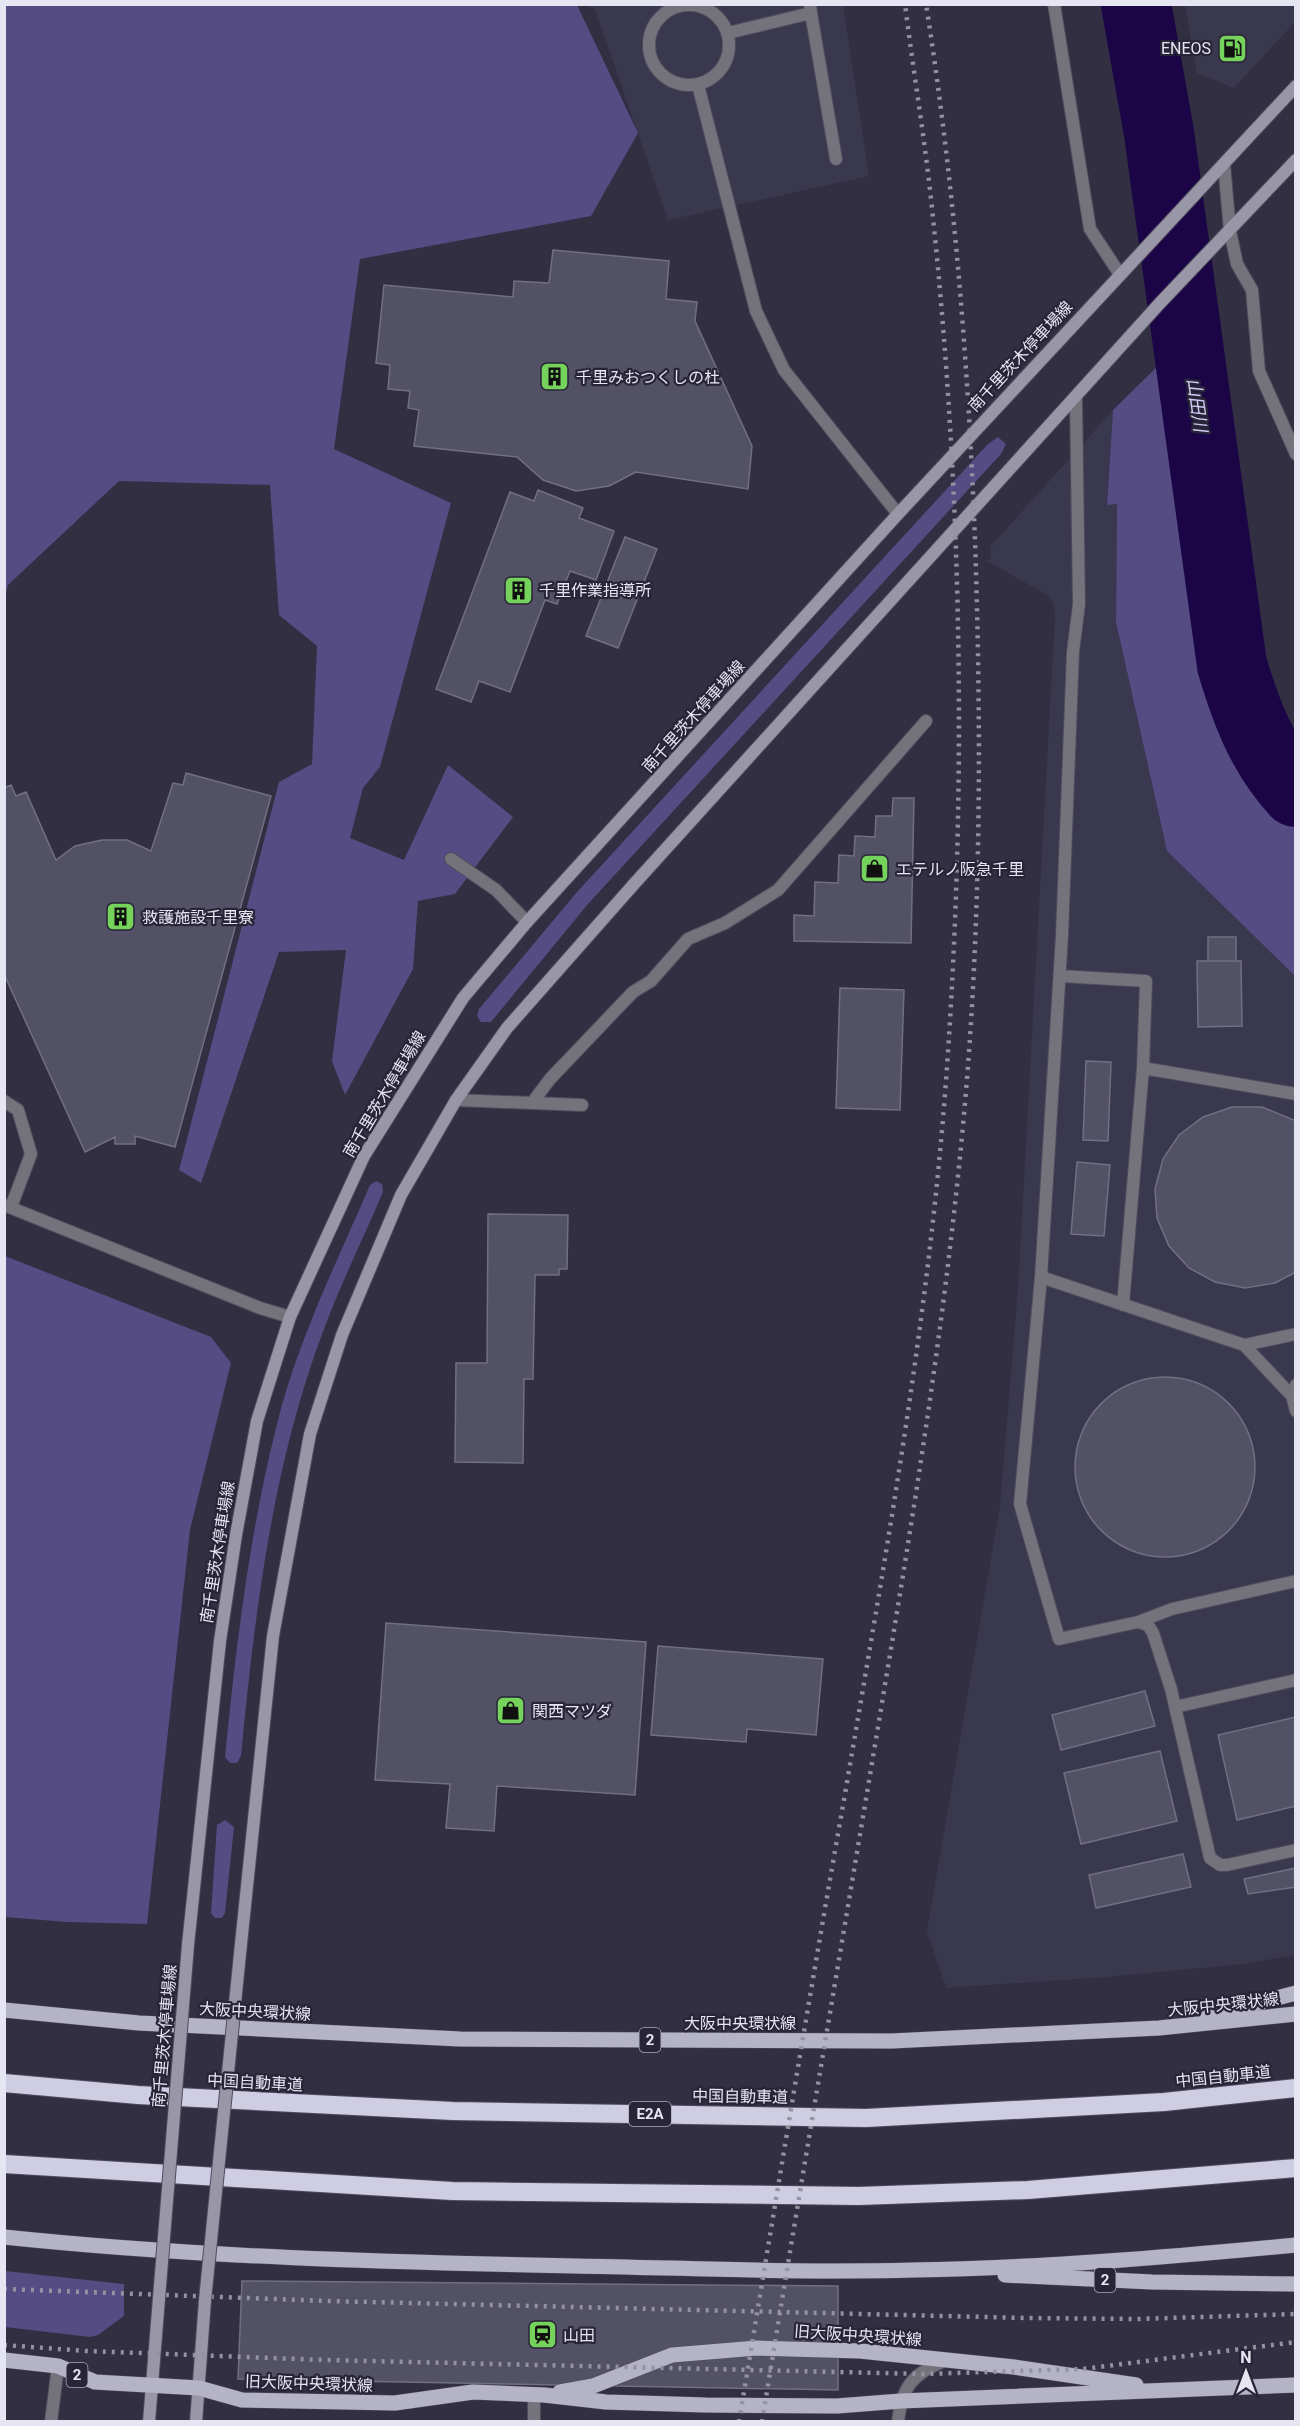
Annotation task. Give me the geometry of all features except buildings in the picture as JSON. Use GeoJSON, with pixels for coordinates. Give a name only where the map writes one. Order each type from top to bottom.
{"type":"FeatureCollection","features":[{"type":"Feature","properties":{"kind":"highway","name":"中国自動車道"},"geometry":{"type":"LineString","coordinates":[[4,2083],[138,2095],[453,2111],[866,2118],[1164,2102],[1296,2088]]}},
{"type":"Feature","properties":{"kind":"highway"},"geometry":{"type":"LineString","coordinates":[[4,2164],[452,2191],[859,2196],[1028,2190],[1296,2168]]}},
{"type":"Feature","properties":{"kind":"main road","name":"南千里茨木停車場線"},"geometry":{"type":"LineString","coordinates":[[148,2421],[188,1945],[219,1641],[236,1535],[257,1421],[290,1317],[364,1155],[463,998],[527,922],[1119,273],[1296,87]]}},
{"type":"Feature","properties":{"kind":"main road"},"geometry":{"type":"LineString","coordinates":[[196,2421],[205,2300],[273,1636],[310,1434],[342,1335],[401,1195],[456,1100],[507,1028],[634,884],[1076,399],[1160,303],[1296,160]]}},
{"type":"Feature","properties":{"kind":"main road"},"geometry":{"type":"LineString","coordinates":[[1159,2028],[1296,1994]]}},
{"type":"Feature","properties":{"kind":"main road","name":"大阪中央環状線"},"geometry":{"type":"LineString","coordinates":[[4,2010],[140,2023],[460,2039],[892,2041],[1159,2028],[1296,2014]]}},
{"type":"Feature","properties":{"kind":"main road","name":"2"},"geometry":{"type":"LineString","coordinates":[[4,2237],[112,2248],[452,2263],[914,2270],[1152,2282],[1296,2284]]}},
{"type":"Feature","properties":{"kind":"main road","name":"2"},"geometry":{"type":"LineString","coordinates":[[914,2270],[1175,2256],[1296,2245]]}},
{"type":"Feature","properties":{"kind":"main road","name":"旧大阪中央環状線"},"geometry":{"type":"LineString","coordinates":[[539,2394],[592,2386],[672,2355],[757,2348],[826,2349],[946,2360],[1175,2390]]}},
{"type":"Feature","properties":{"kind":"main road","name":"旧大阪中央環状線"},"geometry":{"type":"LineString","coordinates":[[4,2360],[58,2366],[95,2382],[199,2388],[242,2400],[395,2403],[473,2392],[539,2394],[606,2402],[837,2406],[900,2400],[1296,2385]]}},
{"type":"Feature","properties":{"kind":"street"},"geometry":{"type":"LineString","coordinates":[[1054,4],[1090,229],[1119,273]]}},
{"type":"Feature","properties":{"kind":"street"},"geometry":{"type":"LineString","coordinates":[[700,6],[722,21],[728,33],[730,46],[727,59],[710,80],[698,85],[684,86],[671,82],[652,64],[649,37],[653,25],[662,15],[674,8],[700,6]]}},
{"type":"Feature","properties":{"kind":"street"},"geometry":{"type":"LineString","coordinates":[[728,33],[811,9],[836,159]]}},
{"type":"Feature","properties":{"kind":"street"},"geometry":{"type":"LineString","coordinates":[[698,85],[756,311],[784,370],[898,514]]}},
{"type":"Feature","properties":{"kind":"street"},"geometry":{"type":"LineString","coordinates":[[1224,164],[1230,231],[1237,264],[1252,290],[1259,371],[1296,454]]}},
{"type":"Feature","properties":{"kind":"street"},"geometry":{"type":"LineString","coordinates":[[1076,399],[1079,604],[1073,652],[1060,976],[1041,1277],[1020,1504],[1059,1639],[1138,1622],[1172,1609],[1296,1581]]}},
{"type":"Feature","properties":{"kind":"street"},"geometry":{"type":"LineString","coordinates":[[532,1103],[550,1079],[633,992],[651,981],[688,939],[725,922],[778,890],[926,721]]}},
{"type":"Feature","properties":{"kind":"street"},"geometry":{"type":"LineString","coordinates":[[451,858],[496,890],[527,922]]}},
{"type":"Feature","properties":{"kind":"street"},"geometry":{"type":"LineString","coordinates":[[1060,976],[1146,981],[1143,1068],[1123,1305]]}},
{"type":"Feature","properties":{"kind":"street"},"geometry":{"type":"LineString","coordinates":[[1143,1068],[1296,1094]]}},
{"type":"Feature","properties":{"kind":"street"},"geometry":{"type":"LineString","coordinates":[[456,1100],[582,1105]]}},
{"type":"Feature","properties":{"kind":"street"},"geometry":{"type":"LineString","coordinates":[[4,1101],[18,1110],[31,1154],[8,1206],[260,1308],[290,1317]]}},
{"type":"Feature","properties":{"kind":"street"},"geometry":{"type":"LineString","coordinates":[[1041,1277],[1244,1345],[1294,1391],[1296,1412]]}},
{"type":"Feature","properties":{"kind":"street"},"geometry":{"type":"LineString","coordinates":[[1244,1345],[1296,1334]]}},
{"type":"Feature","properties":{"kind":"street"},"geometry":{"type":"LineString","coordinates":[[1138,1622],[1148,1625],[1153,1633],[1175,1707],[1207,1847],[1214,1863],[1220,1865],[1237,1863],[1296,1851]]}},
{"type":"Feature","properties":{"kind":"street"},"geometry":{"type":"LineString","coordinates":[[1175,1707],[1296,1680]]}},
{"type":"Feature","properties":{"kind":"street"},"geometry":{"type":"LineString","coordinates":[[898,2421],[900,2400],[910,2383],[921,2370],[946,2360]]}},
{"type":"Feature","properties":{"kind":"street"},"geometry":{"type":"LineString","coordinates":[[51,2421],[58,2366]]}},
{"type":"Feature","properties":{"kind":"street"},"geometry":{"type":"LineString","coordinates":[[534,2421],[539,2394]]}},
{"type":"Feature","properties":{"kind":"shaded area"},"geometry":{"type":"Polygon","coordinates":[[[5,5],[577,5],[638,133],[591,216],[360,259],[334,449],[451,503],[380,767],[363,788],[350,838],[404,860],[448,765],[513,817],[455,894],[418,901],[413,969],[345,1095],[332,1061],[346,950],[279,952],[201,1183],[179,1170],[279,782],[312,764],[317,646],[279,615],[270,485],[119,481],[8,585],[5,599],[5,5]]]}},
{"type":"Feature","properties":{"kind":"shaded area"},"geometry":{"type":"Polygon","coordinates":[[[586,5],[843,5],[869,176],[668,220],[595,10],[586,5]]]}},
{"type":"Feature","properties":{"kind":"shaded area","name":"ENEOS"},"geometry":{"type":"Polygon","coordinates":[[[1185,5],[1295,5],[1295,22],[1234,88],[1197,73],[1185,5]]]}},
{"type":"Feature","properties":{"kind":"shaded area"},"geometry":{"type":"Polygon","coordinates":[[[1169,355],[1217,669],[1238,735],[1270,789],[1295,818],[1295,976],[1167,851],[1116,622],[1117,504],[1107,505],[1113,410],[1169,355]]]}},
{"type":"Feature","properties":{"kind":"shaded area"},"geometry":{"type":"Polygon","coordinates":[[[1113,410],[1107,504],[1117,504],[1116,622],[1167,851],[1295,976],[1295,1955],[1243,1964],[1107,1977],[946,1988],[927,1931],[1000,1506],[1018,1289],[1055,616],[1054,604],[1047,595],[985,560],[991,559],[990,547],[1113,410]]]}},
{"type":"Feature","properties":{"kind":"shaded area"},"geometry":{"type":"Polygon","coordinates":[[[998,437],[1006,444],[1001,454],[588,904],[491,1022],[481,1022],[477,1016],[479,1009],[577,892],[988,444],[998,437]]]}},
{"type":"Feature","properties":{"kind":"shaded area"},"geometry":{"type":"Polygon","coordinates":[[[376,1181],[382,1184],[383,1192],[324,1329],[291,1433],[268,1540],[241,1756],[237,1763],[230,1763],[225,1757],[244,1591],[258,1509],[276,1428],[294,1366],[318,1305],[370,1185],[376,1181]]]}},
{"type":"Feature","properties":{"kind":"shaded area"},"geometry":{"type":"Polygon","coordinates":[[[5,1256],[211,1337],[231,1363],[190,1530],[147,1924],[67,1922],[5,1917],[5,1256]]]}},
{"type":"Feature","properties":{"kind":"shaded area"},"geometry":{"type":"Polygon","coordinates":[[[225,1820],[234,1827],[225,1913],[222,1918],[215,1918],[211,1913],[217,1825],[225,1820]]]}},
{"type":"Feature","properties":{"kind":"shaded area"},"geometry":{"type":"Polygon","coordinates":[[[5,2271],[124,2284],[124,2316],[98,2335],[90,2337],[5,2327],[5,2271]]]}},
{"type":"Feature","properties":{"kind":"waterway","name":"山田川"},"geometry":{"type":"LineString","coordinates":[[1136,4],[1159,133],[1232,665],[1243,699],[1264,748],[1296,792]]}},
{"type":"Feature","properties":{"kind":"railway"},"geometry":{"type":"LineString","coordinates":[[739,2422],[905,1432],[930,1250],[947,1067],[953,959],[959,741],[955,524],[941,307],[928,175],[905,4]]}},
{"type":"Feature","properties":{"kind":"railway"},"geometry":{"type":"LineString","coordinates":[[762,2422],[931,1395],[952,1231],[968,1066],[979,804],[975,540],[964,339],[952,205],[926,4]]}},
{"type":"Feature","properties":{"kind":"railway"},"geometry":{"type":"LineString","coordinates":[[4,2289],[328,2301],[1026,2318],[1137,2319],[1296,2314]]}},
{"type":"Feature","properties":{"kind":"railway"},"geometry":{"type":"LineString","coordinates":[[4,2345],[86,2351],[325,2360],[923,2374],[1083,2369],[1296,2342]]}},
{"type":"Feature","properties":{"kind":"place","name":"ENEOS"},"geometry":{"type":"Point","coordinates":[1232,48]}},
{"type":"Feature","properties":{"kind":"place","name":"千里みおつくしの杜"},"geometry":{"type":"Point","coordinates":[555,377]}},
{"type":"Feature","properties":{"kind":"place","name":"千里作業指導所"},"geometry":{"type":"Point","coordinates":[518,590]}},
{"type":"Feature","properties":{"kind":"place","name":"エテルノ阪急千里"},"geometry":{"type":"Point","coordinates":[875,869]}},
{"type":"Feature","properties":{"kind":"place","name":"救護施設千里寮"},"geometry":{"type":"Point","coordinates":[121,917]}},
{"type":"Feature","properties":{"kind":"place","name":"関西マツダ"},"geometry":{"type":"Point","coordinates":[511,1711]}},
{"type":"Feature","properties":{"kind":"place","name":"山田"},"geometry":{"type":"Point","coordinates":[542,2335]}}]}
